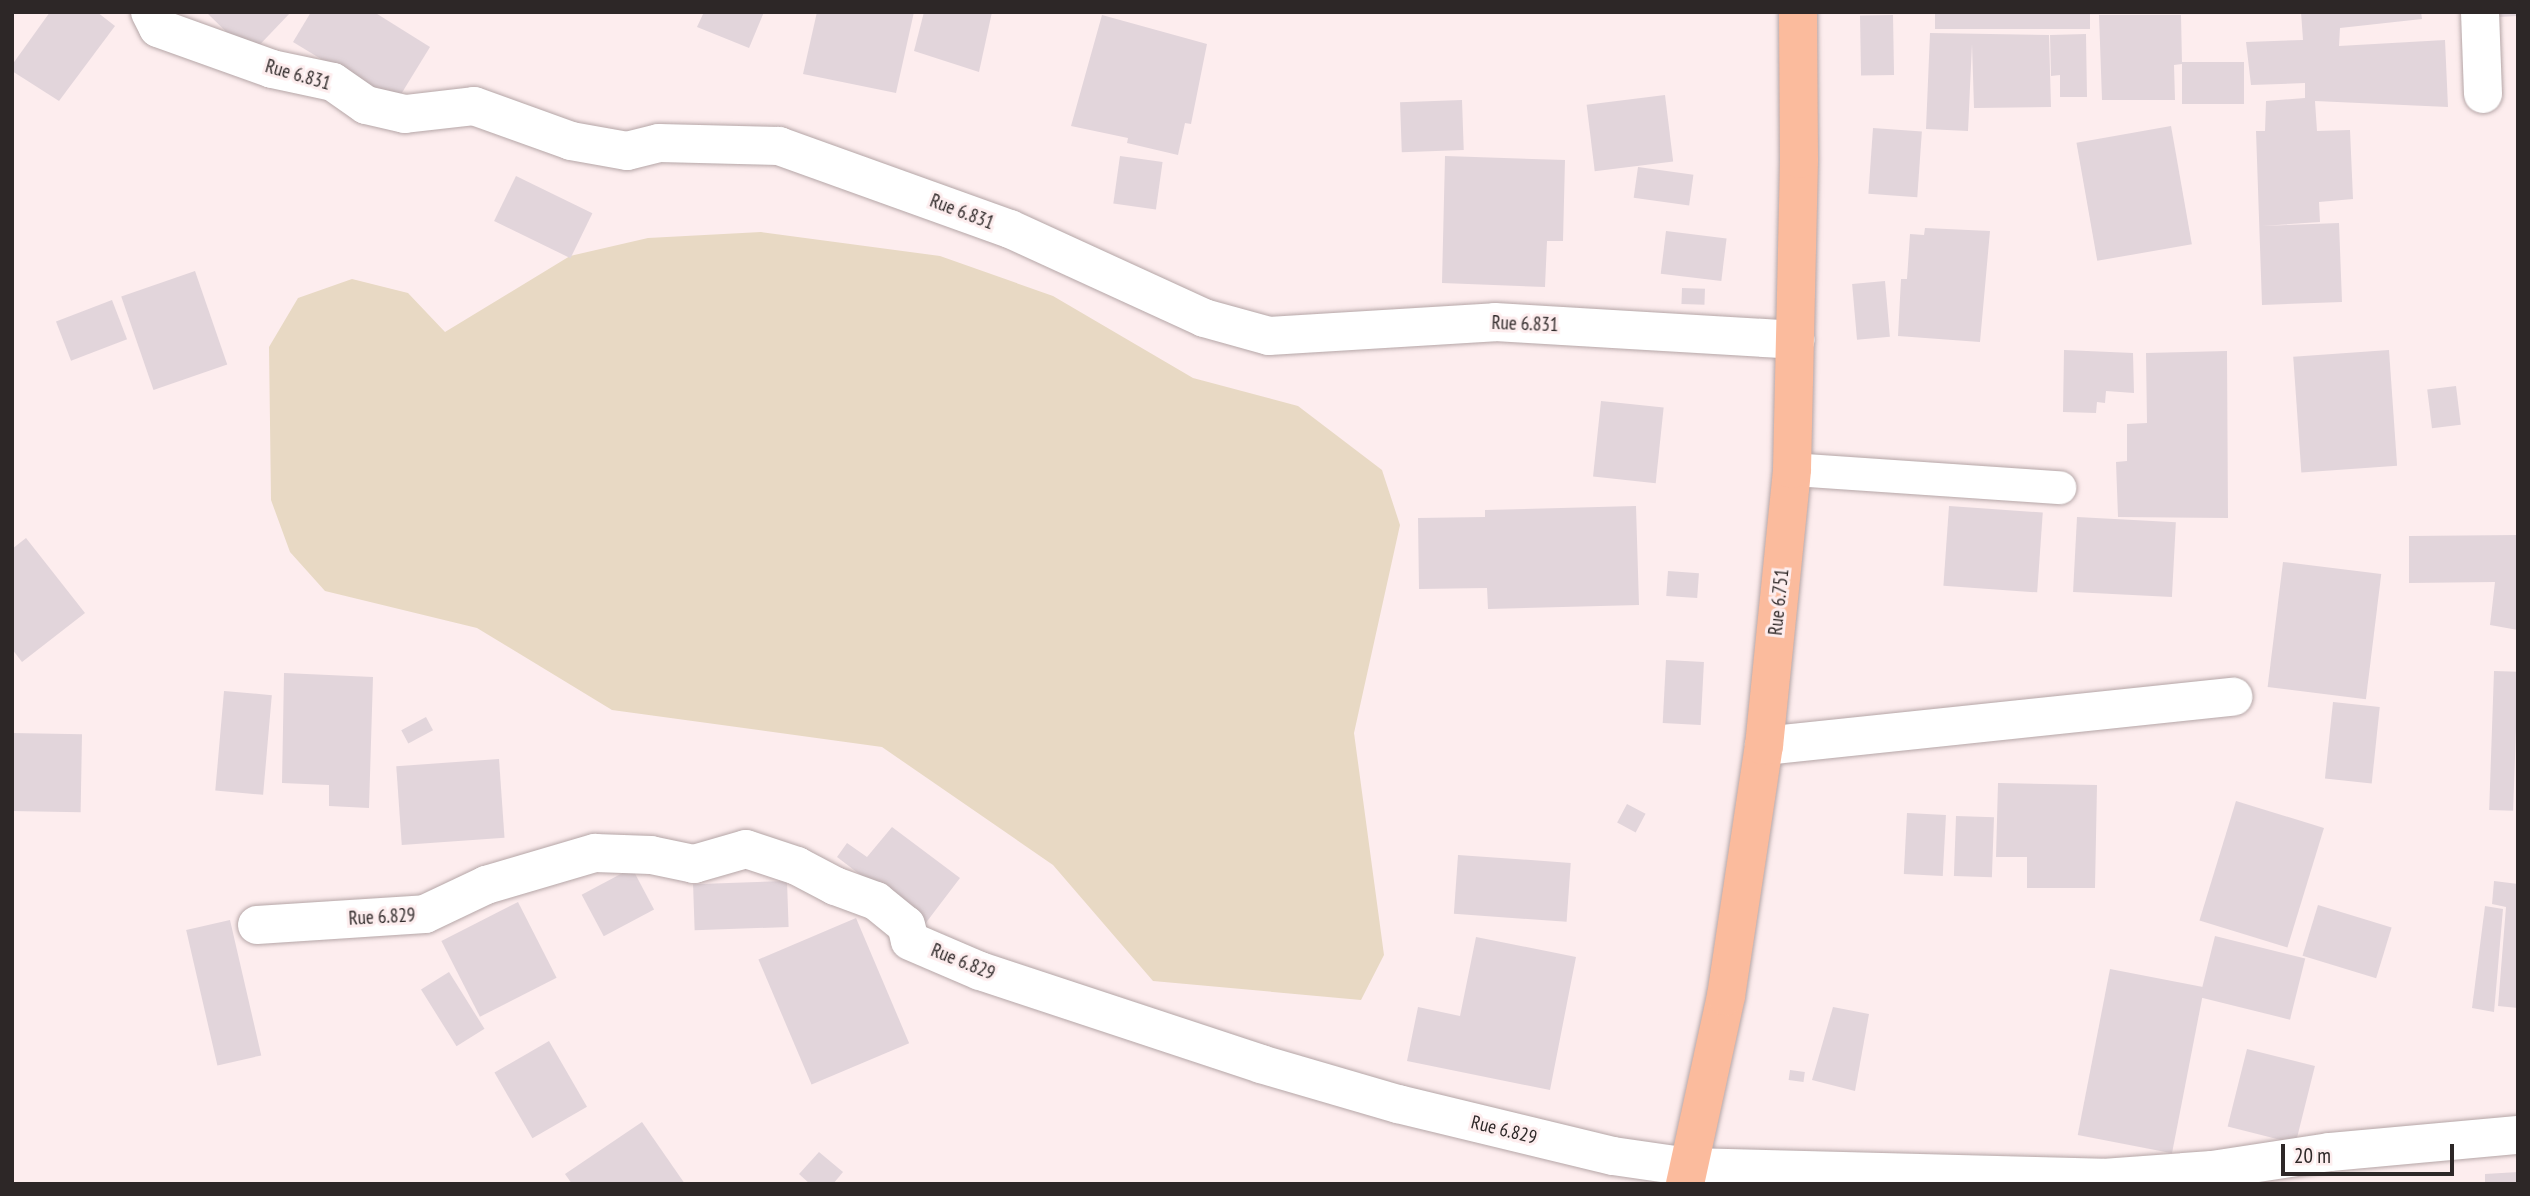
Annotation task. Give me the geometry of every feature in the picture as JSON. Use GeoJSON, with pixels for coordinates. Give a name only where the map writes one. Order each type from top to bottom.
{"type":"FeatureCollection","features":[{"type":"Feature","properties":{"kind":"main road","name":"Rue 6.751"},"geometry":{"type":"LineString","coordinates":[[1687,1175],[1727,996],[1764,746],[1791,469],[1798,12]]}},
{"type":"Feature","properties":{"kind":"street","name":"Rue 6.831"},"geometry":{"type":"LineString","coordinates":[[150,12],[158,28],[272,69],[333,82],[366,105],[404,114],[474,106],[571,141],[627,151],[659,143],[779,146],[1010,229],[1204,318],[1269,336],[1495,322],[1795,340]]}},
{"type":"Feature","properties":{"kind":"street"},"geometry":{"type":"LineString","coordinates":[[2480,12],[2483,94]]}},
{"type":"Feature","properties":{"kind":"street"},"geometry":{"type":"LineString","coordinates":[[1764,746],[2233,697]]}},
{"type":"Feature","properties":{"kind":"street","name":"Rue 6.829"},"geometry":{"type":"LineString","coordinates":[[257,925],[425,914],[486,886],[595,853],[650,855],[694,864],[746,849],[797,866],[835,886],[876,901],[906,925],[911,940],[980,971],[1037,991],[1261,1064],[1398,1104],[1687,1175],[2103,1178],[2212,1170],[2330,1152],[2515,1131]]}},
{"type":"Feature","properties":{"kind":"lane"},"geometry":{"type":"LineString","coordinates":[[1791,469],[2059,487]]}},
{"type":"Feature","properties":{"kind":"shaded area"},"geometry":{"type":"Polygon","coordinates":[[[761,232],[940,256],[1053,296],[1193,378],[1298,406],[1382,470],[1400,525],[1354,733],[1384,955],[1361,1000],[1153,981],[1053,865],[882,747],[612,710],[477,628],[325,591],[290,552],[271,500],[269,347],[298,298],[352,279],[408,293],[445,332],[570,256],[648,238],[761,232]]]}},
{"type":"Feature","properties":{"kind":"building"},"geometry":{"type":"Polygon","coordinates":[[[50,12],[97,12],[115,26],[59,101],[12,71],[12,65],[50,12]]]}},
{"type":"Feature","properties":{"kind":"building"},"geometry":{"type":"Polygon","coordinates":[[[206,12],[291,12],[250,55],[206,12]]]}},
{"type":"Feature","properties":{"kind":"building"},"geometry":{"type":"Polygon","coordinates":[[[311,12],[374,12],[430,47],[395,104],[293,42],[311,12]]]}},
{"type":"Feature","properties":{"kind":"building"},"geometry":{"type":"Polygon","coordinates":[[[704,12],[764,12],[749,48],[697,27],[704,12]]]}},
{"type":"Feature","properties":{"kind":"building"},"geometry":{"type":"Polygon","coordinates":[[[817,12],[914,12],[896,93],[803,74],[817,12]]]}},
{"type":"Feature","properties":{"kind":"building"},"geometry":{"type":"Polygon","coordinates":[[[924,12],[992,12],[979,72],[914,51],[924,12]]]}},
{"type":"Feature","properties":{"kind":"building"},"geometry":{"type":"Polygon","coordinates":[[[1935,12],[2090,12],[2090,29],[1935,29],[1935,12]]]}},
{"type":"Feature","properties":{"kind":"building"},"geometry":{"type":"Polygon","coordinates":[[[2301,12],[2421,12],[2422,19],[2340,28],[2339,46],[2445,40],[2448,107],[2315,101],[2317,131],[2350,130],[2353,199],[2319,202],[2320,222],[2262,226],[2339,223],[2342,302],[2262,305],[2256,131],[2265,131],[2266,101],[2305,98],[2305,83],[2251,85],[2246,42],[2303,40],[2301,12]]]}},
{"type":"Feature","properties":{"kind":"building"},"geometry":{"type":"Polygon","coordinates":[[[2498,12],[2518,12],[2518,16],[2498,17],[2498,12]]]}},
{"type":"Feature","properties":{"kind":"building"},"geometry":{"type":"Polygon","coordinates":[[[1102,15],[1207,44],[1191,124],[1185,123],[1178,155],[1127,143],[1128,138],[1071,126],[1102,15]]]}},
{"type":"Feature","properties":{"kind":"building"},"geometry":{"type":"Polygon","coordinates":[[[1893,15],[1894,75],[1861,76],[1860,16],[1893,15]]]}},
{"type":"Feature","properties":{"kind":"building"},"geometry":{"type":"Polygon","coordinates":[[[2099,15],[2181,15],[2182,64],[2174,65],[2175,100],[2102,100],[2099,15]]]}},
{"type":"Feature","properties":{"kind":"building"},"geometry":{"type":"Polygon","coordinates":[[[1930,33],[2049,35],[2051,107],[1974,108],[1972,44],[1968,131],[1926,129],[1930,33]]]}},
{"type":"Feature","properties":{"kind":"building"},"geometry":{"type":"Polygon","coordinates":[[[2086,34],[2087,97],[2060,97],[2060,75],[2051,76],[2050,35],[2086,34]]]}},
{"type":"Feature","properties":{"kind":"building"},"geometry":{"type":"Polygon","coordinates":[[[2182,62],[2244,62],[2244,104],[2182,104],[2182,62]]]}},
{"type":"Feature","properties":{"kind":"building"},"geometry":{"type":"Polygon","coordinates":[[[1665,95],[1673,162],[1595,171],[1587,105],[1665,95]]]}},
{"type":"Feature","properties":{"kind":"building"},"geometry":{"type":"Polygon","coordinates":[[[1462,100],[1464,150],[1402,152],[1400,102],[1462,100]]]}},
{"type":"Feature","properties":{"kind":"building"},"geometry":{"type":"Polygon","coordinates":[[[2171,126],[2192,244],[2097,261],[2076,143],[2171,126]]]}},
{"type":"Feature","properties":{"kind":"building"},"geometry":{"type":"Polygon","coordinates":[[[1873,128],[1922,131],[1917,197],[1868,194],[1873,128]]]}},
{"type":"Feature","properties":{"kind":"building"},"geometry":{"type":"Polygon","coordinates":[[[1120,156],[1163,162],[1156,210],[1113,204],[1120,156]]]}},
{"type":"Feature","properties":{"kind":"building"},"geometry":{"type":"Polygon","coordinates":[[[1445,156],[1565,160],[1563,241],[1547,241],[1545,287],[1442,283],[1445,156]]]}},
{"type":"Feature","properties":{"kind":"building"},"geometry":{"type":"Polygon","coordinates":[[[1638,167],[1693,175],[1689,205],[1634,198],[1638,167]]]}},
{"type":"Feature","properties":{"kind":"building"},"geometry":{"type":"Polygon","coordinates":[[[516,176],[592,213],[570,258],[494,221],[516,176]]]}},
{"type":"Feature","properties":{"kind":"building"},"geometry":{"type":"Polygon","coordinates":[[[1925,228],[1990,231],[1980,342],[1898,336],[1901,279],[1907,279],[1910,234],[1924,235],[1925,228]]]}},
{"type":"Feature","properties":{"kind":"building"},"geometry":{"type":"Polygon","coordinates":[[[1666,231],[1727,238],[1721,281],[1661,274],[1666,231]]]}},
{"type":"Feature","properties":{"kind":"building"},"geometry":{"type":"Polygon","coordinates":[[[195,271],[227,365],[153,390],[121,296],[195,271]]]}},
{"type":"Feature","properties":{"kind":"building"},"geometry":{"type":"Polygon","coordinates":[[[1885,281],[1890,337],[1857,340],[1852,284],[1885,281]]]}},
{"type":"Feature","properties":{"kind":"building"},"geometry":{"type":"Polygon","coordinates":[[[1682,288],[1705,289],[1704,305],[1681,304],[1682,288]]]}},
{"type":"Feature","properties":{"kind":"building"},"geometry":{"type":"Polygon","coordinates":[[[112,300],[127,339],[71,361],[56,322],[112,300]]]}},
{"type":"Feature","properties":{"kind":"building"},"geometry":{"type":"Polygon","coordinates":[[[2064,350],[2133,353],[2134,393],[2106,391],[2105,403],[2097,402],[2096,413],[2063,412],[2064,350]]]}},
{"type":"Feature","properties":{"kind":"building"},"geometry":{"type":"Polygon","coordinates":[[[2389,350],[2397,466],[2301,472],[2293,357],[2389,350]]]}},
{"type":"Feature","properties":{"kind":"building"},"geometry":{"type":"Polygon","coordinates":[[[2227,351],[2228,518],[2118,517],[2116,462],[2127,461],[2127,424],[2147,423],[2146,353],[2227,351]]]}},
{"type":"Feature","properties":{"kind":"building"},"geometry":{"type":"Polygon","coordinates":[[[2456,386],[2461,425],[2432,428],[2427,390],[2456,386]]]}},
{"type":"Feature","properties":{"kind":"building"},"geometry":{"type":"Polygon","coordinates":[[[1601,401],[1664,408],[1656,483],[1593,477],[1601,401]]]}},
{"type":"Feature","properties":{"kind":"building"},"geometry":{"type":"Polygon","coordinates":[[[1636,506],[1639,605],[1488,609],[1487,588],[1419,589],[1418,518],[1485,517],[1485,510],[1636,506]]]}},
{"type":"Feature","properties":{"kind":"building"},"geometry":{"type":"Polygon","coordinates":[[[1949,506],[2043,513],[2037,592],[1943,586],[1949,506]]]}},
{"type":"Feature","properties":{"kind":"building"},"geometry":{"type":"Polygon","coordinates":[[[2077,517],[2176,522],[2172,597],[2073,592],[2077,517]]]}},
{"type":"Feature","properties":{"kind":"building"},"geometry":{"type":"Polygon","coordinates":[[[2518,535],[2518,630],[2490,625],[2495,582],[2409,583],[2409,536],[2518,535]]]}},
{"type":"Feature","properties":{"kind":"building"},"geometry":{"type":"Polygon","coordinates":[[[26,538],[85,613],[22,662],[12,649],[12,549],[26,538]]]}},
{"type":"Feature","properties":{"kind":"building"},"geometry":{"type":"Polygon","coordinates":[[[2283,562],[2381,574],[2366,699],[2268,687],[2283,562]]]}},
{"type":"Feature","properties":{"kind":"building"},"geometry":{"type":"Polygon","coordinates":[[[1668,571],[1699,573],[1697,598],[1666,596],[1668,571]]]}},
{"type":"Feature","properties":{"kind":"building"},"geometry":{"type":"Polygon","coordinates":[[[1666,660],[1704,662],[1701,725],[1663,723],[1666,660]]]}},
{"type":"Feature","properties":{"kind":"building"},"geometry":{"type":"Polygon","coordinates":[[[2494,671],[2518,672],[2513,811],[2489,810],[2494,671]]]}},
{"type":"Feature","properties":{"kind":"building"},"geometry":{"type":"Polygon","coordinates":[[[284,673],[373,677],[369,808],[329,806],[329,785],[282,783],[284,673]]]}},
{"type":"Feature","properties":{"kind":"building"},"geometry":{"type":"Polygon","coordinates":[[[224,691],[272,695],[263,795],[215,791],[224,691]]]}},
{"type":"Feature","properties":{"kind":"building"},"geometry":{"type":"Polygon","coordinates":[[[2333,702],[2380,707],[2372,783],[2325,779],[2333,702]]]}},
{"type":"Feature","properties":{"kind":"building"},"geometry":{"type":"Polygon","coordinates":[[[426,717],[433,730],[408,743],[401,730],[426,717]]]}},
{"type":"Feature","properties":{"kind":"building"},"geometry":{"type":"Polygon","coordinates":[[[12,733],[82,734],[81,812],[12,811],[12,733]]]}},
{"type":"Feature","properties":{"kind":"building"},"geometry":{"type":"Polygon","coordinates":[[[499,759],[505,838],[402,845],[396,766],[499,759]]]}},
{"type":"Feature","properties":{"kind":"building"},"geometry":{"type":"Polygon","coordinates":[[[1998,783],[2097,785],[2095,888],[2027,888],[2027,857],[1996,857],[1998,783]]]}},
{"type":"Feature","properties":{"kind":"building"},"geometry":{"type":"Polygon","coordinates":[[[2236,801],[2324,828],[2287,947],[2199,921],[2236,801]]]}},
{"type":"Feature","properties":{"kind":"building"},"geometry":{"type":"Polygon","coordinates":[[[1627,804],[1646,814],[1636,832],[1617,823],[1627,804]]]}},
{"type":"Feature","properties":{"kind":"building"},"geometry":{"type":"Polygon","coordinates":[[[1907,813],[1946,815],[1943,876],[1904,874],[1907,813]]]}},
{"type":"Feature","properties":{"kind":"building"},"geometry":{"type":"Polygon","coordinates":[[[1956,816],[1994,817],[1992,877],[1954,876],[1956,816]]]}},
{"type":"Feature","properties":{"kind":"building"},"geometry":{"type":"Polygon","coordinates":[[[892,827],[960,878],[925,924],[837,857],[847,843],[867,857],[892,827]]]}},
{"type":"Feature","properties":{"kind":"building"},"geometry":{"type":"Polygon","coordinates":[[[1458,855],[1571,863],[1567,922],[1454,914],[1458,855]]]}},
{"type":"Feature","properties":{"kind":"building"},"geometry":{"type":"Polygon","coordinates":[[[632,868],[654,909],[604,936],[582,895],[632,868]]]}},
{"type":"Feature","properties":{"kind":"building"},"geometry":{"type":"Polygon","coordinates":[[[787,881],[789,927],[695,930],[693,884],[787,881]]]}},
{"type":"Feature","properties":{"kind":"building"},"geometry":{"type":"Polygon","coordinates":[[[2494,881],[2518,884],[2518,1008],[2498,1006],[2506,907],[2492,904],[2494,881]]]}},
{"type":"Feature","properties":{"kind":"building"},"geometry":{"type":"Polygon","coordinates":[[[518,902],[557,978],[480,1017],[441,941],[518,902]]]}},
{"type":"Feature","properties":{"kind":"building"},"geometry":{"type":"Polygon","coordinates":[[[2318,905],[2392,928],[2376,978],[2303,956],[2318,905]]]}},
{"type":"Feature","properties":{"kind":"building"},"geometry":{"type":"Polygon","coordinates":[[[2485,906],[2503,909],[2494,1012],[2472,1008],[2485,906]]]}},
{"type":"Feature","properties":{"kind":"building"},"geometry":{"type":"Polygon","coordinates":[[[856,918],[909,1043],[812,1085],[758,959],[856,918]]]}},
{"type":"Feature","properties":{"kind":"building"},"geometry":{"type":"Polygon","coordinates":[[[230,920],[261,1055],[217,1066],[186,930],[230,920]]]}},
{"type":"Feature","properties":{"kind":"building"},"geometry":{"type":"Polygon","coordinates":[[[2215,936],[2305,958],[2290,1020],[2200,997],[2215,936]]]}},
{"type":"Feature","properties":{"kind":"building"},"geometry":{"type":"Polygon","coordinates":[[[1476,937],[1576,957],[1550,1090],[1407,1061],[1418,1007],[1460,1016],[1476,937]]]}},
{"type":"Feature","properties":{"kind":"building"},"geometry":{"type":"Polygon","coordinates":[[[2110,969],[2204,987],[2172,1153],[2078,1135],[2110,969]]]}},
{"type":"Feature","properties":{"kind":"building"},"geometry":{"type":"Polygon","coordinates":[[[449,972],[485,1029],[457,1046],[421,989],[449,972]]]}},
{"type":"Feature","properties":{"kind":"building"},"geometry":{"type":"Polygon","coordinates":[[[1833,1007],[1869,1014],[1855,1091],[1812,1080],[1833,1007]]]}},
{"type":"Feature","properties":{"kind":"building"},"geometry":{"type":"Polygon","coordinates":[[[549,1041],[587,1107],[532,1138],[494,1072],[549,1041]]]}},
{"type":"Feature","properties":{"kind":"building"},"geometry":{"type":"Polygon","coordinates":[[[2247,1049],[2315,1066],[2296,1144],[2228,1127],[2247,1049]]]}},
{"type":"Feature","properties":{"kind":"building"},"geometry":{"type":"Polygon","coordinates":[[[1790,1070],[1805,1072],[1803,1082],[1789,1080],[1790,1070]]]}},
{"type":"Feature","properties":{"kind":"building"},"geometry":{"type":"Polygon","coordinates":[[[642,1122],[685,1184],[572,1184],[565,1174],[642,1122]]]}},
{"type":"Feature","properties":{"kind":"building"},"geometry":{"type":"Polygon","coordinates":[[[819,1152],[843,1172],[833,1184],[810,1184],[799,1174],[819,1152]]]}},
{"type":"Feature","properties":{"kind":"building"},"geometry":{"type":"Polygon","coordinates":[[[2518,1172],[2518,1184],[2485,1184],[2485,1174],[2518,1172]]]}}]}
